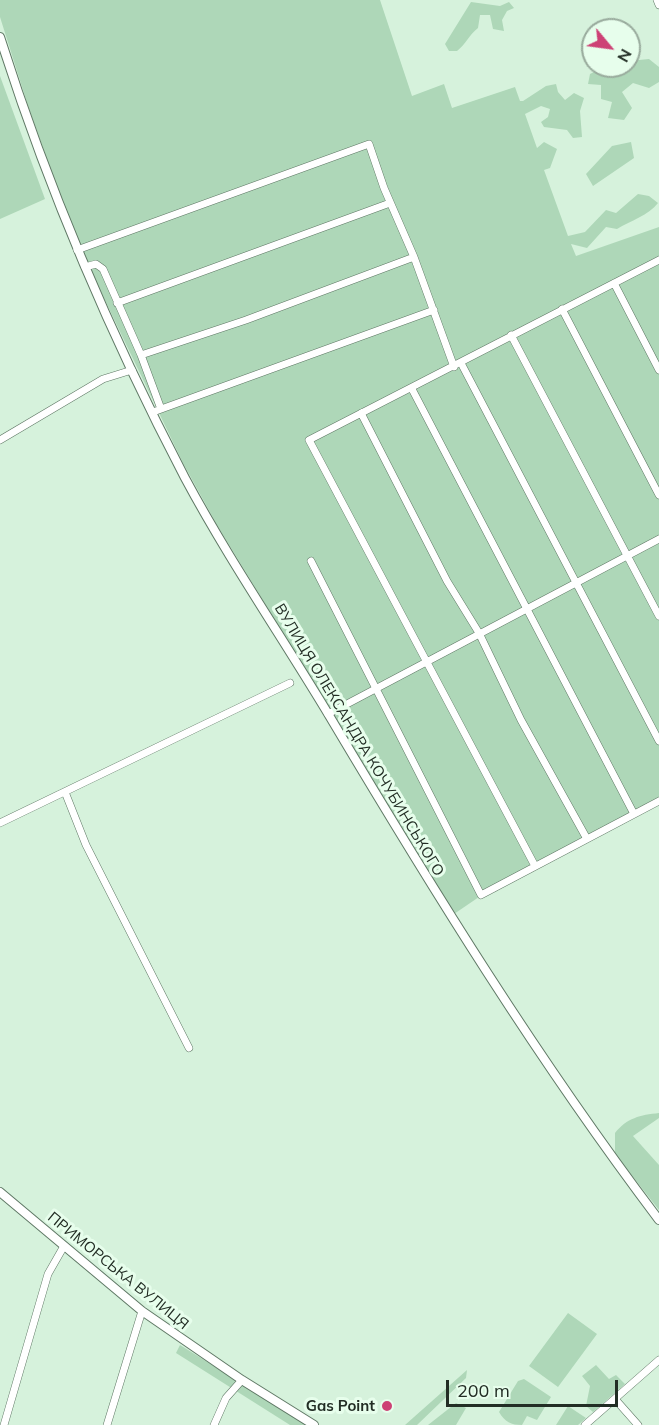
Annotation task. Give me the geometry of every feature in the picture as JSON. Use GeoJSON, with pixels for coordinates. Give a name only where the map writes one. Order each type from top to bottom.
{"type":"FeatureCollection","features":[{"type":"Feature","properties":{"kind":"street"},"geometry":{"type":"LineString","coordinates":[[657,0],[659,6]]}},
{"type":"Feature","properties":{"kind":"street","name":"ВУЛИЦЯ ОЛЕКСАНДРА КОЧУБИНСЬКОГО"},"geometry":{"type":"LineString","coordinates":[[0,37],[44,166],[77,250],[132,370],[157,411],[214,530],[520,1027],[659,1220]]}},
{"type":"Feature","properties":{"kind":"street"},"geometry":{"type":"LineString","coordinates":[[77,250],[369,144],[390,203],[434,309],[454,367]]}},
{"type":"Feature","properties":{"kind":"street"},"geometry":{"type":"LineString","coordinates":[[117,303],[390,203]]}},
{"type":"Feature","properties":{"kind":"street"},"geometry":{"type":"LineString","coordinates":[[141,355],[246,320],[414,257]]}},
{"type":"Feature","properties":{"kind":"street"},"geometry":{"type":"LineString","coordinates":[[535,866],[309,440],[659,260]]}},
{"type":"Feature","properties":{"kind":"street"},"geometry":{"type":"LineString","coordinates":[[85,267],[96,264],[103,269],[141,355],[157,411],[434,309]]}},
{"type":"Feature","properties":{"kind":"street"},"geometry":{"type":"LineString","coordinates":[[614,283],[659,370]]}},
{"type":"Feature","properties":{"kind":"street"},"geometry":{"type":"LineString","coordinates":[[562,309],[659,495]]}},
{"type":"Feature","properties":{"kind":"street"},"geometry":{"type":"LineString","coordinates":[[511,335],[659,616]]}},
{"type":"Feature","properties":{"kind":"street"},"geometry":{"type":"LineString","coordinates":[[461,363],[578,582],[659,741]]}},
{"type":"Feature","properties":{"kind":"street"},"geometry":{"type":"LineString","coordinates":[[0,441],[103,379],[132,370]]}},
{"type":"Feature","properties":{"kind":"street"},"geometry":{"type":"LineString","coordinates":[[412,389],[634,814]]}},
{"type":"Feature","properties":{"kind":"street"},"geometry":{"type":"LineString","coordinates":[[361,413],[447,581],[479,633],[521,720],[587,839]]}},
{"type":"Feature","properties":{"kind":"street"},"geometry":{"type":"LineString","coordinates":[[328,714],[659,539]]}},
{"type":"Feature","properties":{"kind":"street"},"geometry":{"type":"LineString","coordinates":[[311,561],[482,895],[659,801]]}},
{"type":"Feature","properties":{"kind":"street"},"geometry":{"type":"LineString","coordinates":[[0,823],[290,683]]}},
{"type":"Feature","properties":{"kind":"street"},"geometry":{"type":"LineString","coordinates":[[65,792],[91,855],[189,1048]]}},
{"type":"Feature","properties":{"kind":"street","name":"ПРИМОРСЬКА ВУЛИЦЯ"},"geometry":{"type":"LineString","coordinates":[[0,1192],[142,1311],[242,1380],[314,1425]]}},
{"type":"Feature","properties":{"kind":"street"},"geometry":{"type":"LineString","coordinates":[[4,1425],[48,1274],[64,1246]]}},
{"type":"Feature","properties":{"kind":"street"},"geometry":{"type":"LineString","coordinates":[[107,1425],[142,1311]]}},
{"type":"Feature","properties":{"kind":"street"},"geometry":{"type":"LineString","coordinates":[[585,1425],[659,1360]]}},
{"type":"Feature","properties":{"kind":"street"},"geometry":{"type":"LineString","coordinates":[[214,1425],[226,1398],[242,1380]]}},
{"type":"Feature","properties":{"kind":"street"},"geometry":{"type":"LineString","coordinates":[[615,1399],[638,1425]]}},
{"type":"Feature","properties":{"kind":"green space"},"geometry":{"type":"Polygon","coordinates":[[[0,0],[380,0],[412,96],[444,84],[452,108],[515,87],[520,101],[523,101],[546,86],[556,84],[558,92],[565,100],[574,93],[584,98],[580,111],[582,137],[573,138],[567,130],[544,127],[541,122],[548,117],[550,109],[541,106],[525,114],[537,148],[544,142],[557,149],[550,168],[544,170],[568,236],[585,232],[606,210],[616,213],[638,194],[649,196],[658,203],[617,229],[606,227],[587,248],[571,244],[576,256],[659,227],[659,797],[501,882],[454,914],[217,525],[183,463],[76,240],[28,106],[0,17],[0,0]]]}},
{"type":"Feature","properties":{"kind":"green space"},"geometry":{"type":"Polygon","coordinates":[[[471,2],[500,6],[509,2],[514,8],[507,11],[502,20],[504,31],[493,29],[490,15],[480,15],[478,28],[457,51],[449,51],[445,44],[471,2]]]}},
{"type":"Feature","properties":{"kind":"green space"},"geometry":{"type":"Polygon","coordinates":[[[649,59],[659,67],[659,82],[649,88],[633,83],[622,92],[632,108],[624,120],[608,118],[612,102],[601,99],[601,85],[588,84],[589,78],[641,78],[641,60],[649,59]]]}},
{"type":"Feature","properties":{"kind":"green space"},"geometry":{"type":"Polygon","coordinates":[[[0,76],[45,199],[0,219],[0,76]]]}},
{"type":"Feature","properties":{"kind":"green space"},"geometry":{"type":"Polygon","coordinates":[[[631,142],[634,158],[593,186],[586,174],[612,146],[631,142]]]}},
{"type":"Feature","properties":{"kind":"green space"},"geometry":{"type":"Polygon","coordinates":[[[659,1113],[659,1118],[633,1136],[659,1165],[659,1210],[615,1154],[615,1133],[634,1118],[659,1113]]]}},
{"type":"Feature","properties":{"kind":"green space"},"geometry":{"type":"Polygon","coordinates":[[[568,1313],[597,1334],[558,1387],[529,1366],[568,1313]]]}},
{"type":"Feature","properties":{"kind":"green space"},"geometry":{"type":"Polygon","coordinates":[[[180,1345],[309,1425],[290,1425],[176,1353],[180,1345]]]}},
{"type":"Feature","properties":{"kind":"green space"},"geometry":{"type":"Polygon","coordinates":[[[596,1365],[609,1379],[616,1375],[625,1384],[593,1412],[586,1406],[590,1386],[582,1376],[596,1365]]]}},
{"type":"Feature","properties":{"kind":"green space"},"geometry":{"type":"Polygon","coordinates":[[[467,1370],[466,1378],[417,1425],[405,1425],[467,1370]]]}},
{"type":"Feature","properties":{"kind":"green space"},"geometry":{"type":"Polygon","coordinates":[[[524,1379],[551,1397],[537,1420],[527,1416],[522,1425],[506,1421],[499,1412],[518,1381],[524,1379]]]}},
{"type":"Feature","properties":{"kind":"green space"},"geometry":{"type":"Polygon","coordinates":[[[456,1403],[466,1408],[456,1425],[428,1425],[456,1403]]]}},
{"type":"Feature","properties":{"kind":"green space"},"geometry":{"type":"Polygon","coordinates":[[[568,1406],[586,1418],[578,1425],[556,1425],[568,1406]]]}},
{"type":"Feature","properties":{"kind":"place","name":"Gas Point"},"geometry":{"type":"Point","coordinates":[387,1406]}}]}
